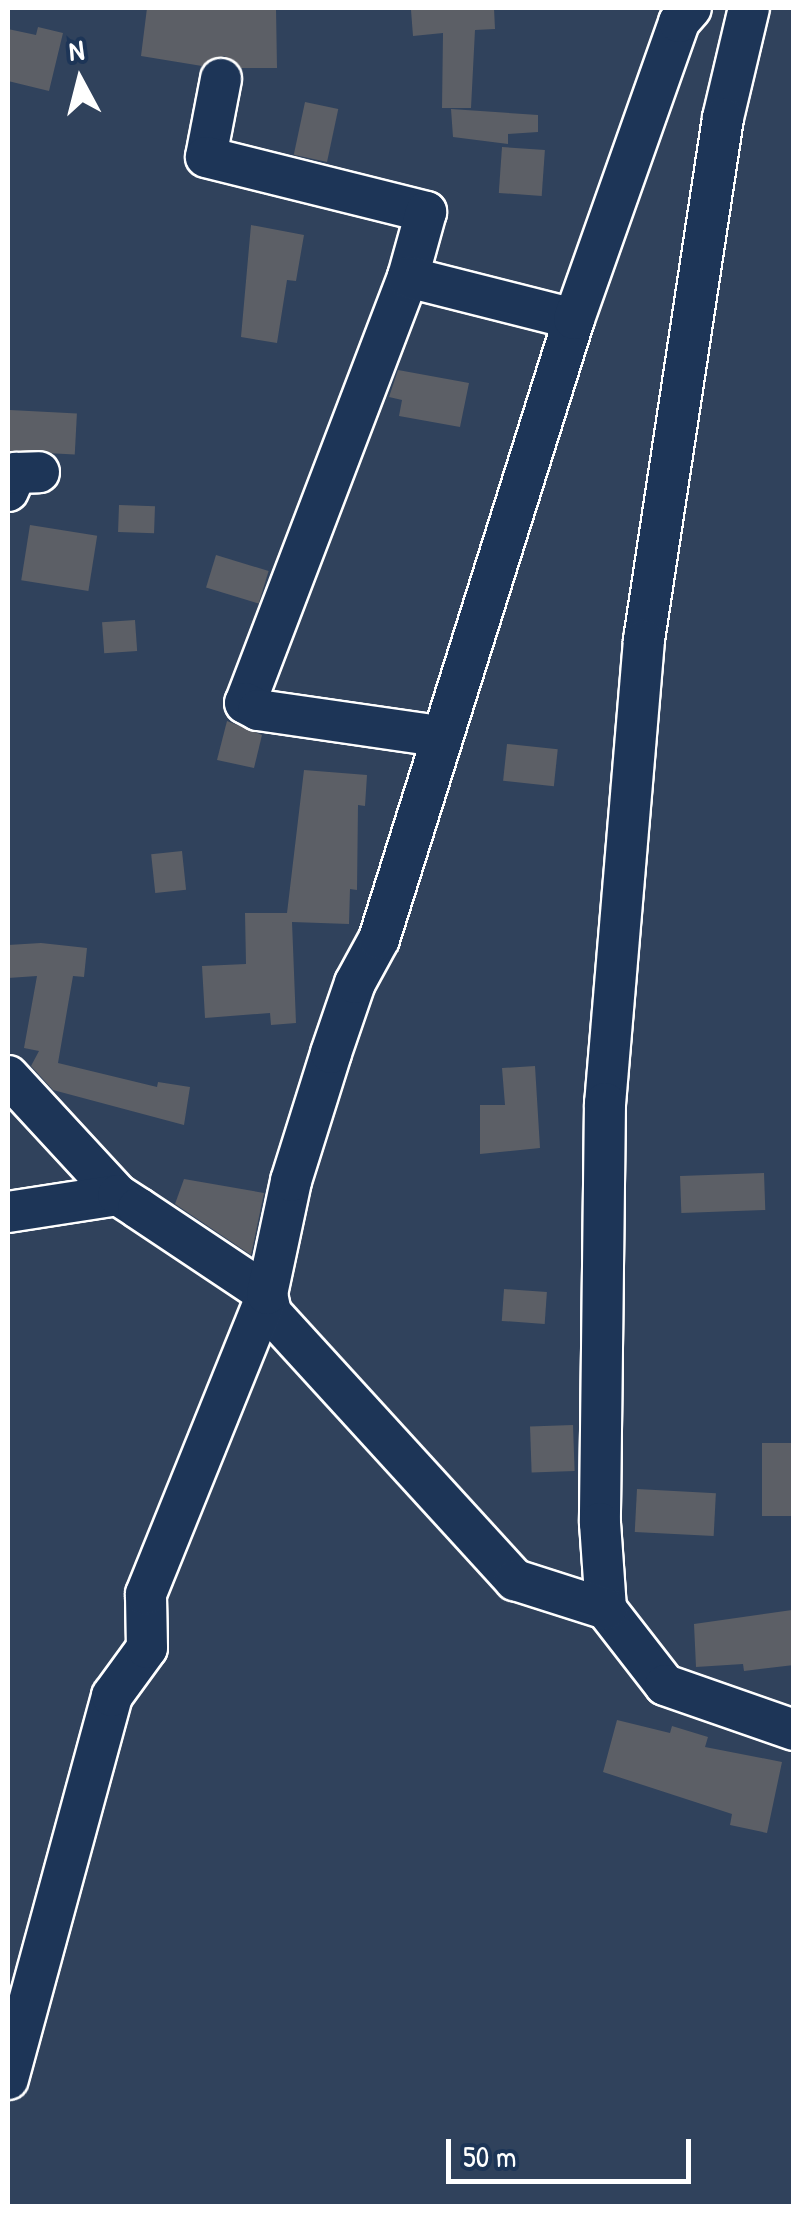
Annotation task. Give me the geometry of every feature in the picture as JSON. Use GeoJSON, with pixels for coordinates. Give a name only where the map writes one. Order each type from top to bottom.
{"type":"FeatureCollection","features":[{"type":"Feature","properties":{"kind":"street"},"geometry":{"type":"LineString","coordinates":[[8,2079],[112,1696],[147,1648],[146,1594],[268,1294],[291,1180],[355,984],[379,940],[439,736],[574,319],[680,22],[691,8]]}},
{"type":"Feature","properties":{"kind":"street"},"geometry":{"type":"LineString","coordinates":[[606,1610],[600,1523],[605,1102],[642,659],[723,118],[748,8]]}},
{"type":"Feature","properties":{"kind":"street"},"geometry":{"type":"LineString","coordinates":[[221,80],[206,157],[426,212],[408,277],[245,703],[258,710],[439,736]]}},
{"type":"Feature","properties":{"kind":"street"},"geometry":{"type":"LineString","coordinates":[[408,277],[574,319]]}},
{"type":"Feature","properties":{"kind":"street"},"geometry":{"type":"LineString","coordinates":[[8,1076],[118,1195],[268,1294],[271,1312],[515,1580],[606,1610],[665,1685],[794,1730]]}},
{"type":"Feature","properties":{"kind":"street"},"geometry":{"type":"LineString","coordinates":[[8,1212],[118,1195]]}},
{"type":"Feature","properties":{"kind":"building"},"geometry":{"type":"Polygon","coordinates":[[[147,8],[276,8],[277,68],[241,68],[224,56],[202,66],[141,56],[147,8]]]}},
{"type":"Feature","properties":{"kind":"building"},"geometry":{"type":"Polygon","coordinates":[[[494,8],[495,29],[475,30],[471,108],[442,108],[443,33],[413,36],[411,10],[494,8]]]}},
{"type":"Feature","properties":{"kind":"building"},"geometry":{"type":"Polygon","coordinates":[[[38,27],[63,33],[49,91],[8,81],[8,29],[36,35],[38,27]]]}},
{"type":"Feature","properties":{"kind":"building"},"geometry":{"type":"Polygon","coordinates":[[[305,102],[338,109],[327,162],[294,155],[305,102]]]}},
{"type":"Feature","properties":{"kind":"building"},"geometry":{"type":"Polygon","coordinates":[[[451,109],[538,115],[538,132],[508,134],[508,144],[453,137],[451,109]]]}},
{"type":"Feature","properties":{"kind":"building"},"geometry":{"type":"Polygon","coordinates":[[[502,147],[545,150],[542,196],[499,193],[502,147]]]}},
{"type":"Feature","properties":{"kind":"building"},"geometry":{"type":"Polygon","coordinates":[[[251,225],[304,235],[296,281],[287,280],[277,343],[241,337],[251,225]]]}},
{"type":"Feature","properties":{"kind":"building"},"geometry":{"type":"Polygon","coordinates":[[[398,370],[469,383],[460,427],[399,416],[402,400],[389,397],[398,370]]]}},
{"type":"Feature","properties":{"kind":"building"},"geometry":{"type":"Polygon","coordinates":[[[10,410],[77,414],[75,454],[8,451],[10,410]]]}},
{"type":"Feature","properties":{"kind":"building"},"geometry":{"type":"Polygon","coordinates":[[[119,505],[155,506],[154,533],[118,532],[119,505]]]}},
{"type":"Feature","properties":{"kind":"building"},"geometry":{"type":"Polygon","coordinates":[[[30,525],[97,536],[88,591],[21,580],[30,525]]]}},
{"type":"Feature","properties":{"kind":"building"},"geometry":{"type":"Polygon","coordinates":[[[216,555],[269,571],[259,604],[206,588],[216,555]]]}},
{"type":"Feature","properties":{"kind":"building"},"geometry":{"type":"Polygon","coordinates":[[[135,620],[137,651],[104,653],[102,622],[135,620]]]}},
{"type":"Feature","properties":{"kind":"building"},"geometry":{"type":"Polygon","coordinates":[[[227,721],[262,735],[254,768],[217,760],[227,721]]]}},
{"type":"Feature","properties":{"kind":"building"},"geometry":{"type":"Polygon","coordinates":[[[507,744],[558,749],[554,786],[503,781],[507,744]]]}},
{"type":"Feature","properties":{"kind":"building"},"geometry":{"type":"Polygon","coordinates":[[[304,770],[367,775],[365,806],[358,805],[357,890],[350,889],[349,924],[292,922],[296,1023],[271,1025],[270,1013],[205,1018],[202,966],[246,964],[245,913],[287,913],[304,770]]]}},
{"type":"Feature","properties":{"kind":"building"},"geometry":{"type":"Polygon","coordinates":[[[182,851],[186,890],[155,893],[151,854],[182,851]]]}},
{"type":"Feature","properties":{"kind":"building"},"geometry":{"type":"Polygon","coordinates":[[[41,943],[87,948],[84,977],[73,976],[58,1063],[157,1087],[158,1082],[190,1087],[184,1125],[53,1090],[31,1066],[39,1051],[24,1048],[37,976],[8,978],[8,945],[41,943]]]}},
{"type":"Feature","properties":{"kind":"building"},"geometry":{"type":"Polygon","coordinates":[[[535,1066],[540,1148],[480,1154],[480,1105],[505,1105],[502,1068],[535,1066]]]}},
{"type":"Feature","properties":{"kind":"building"},"geometry":{"type":"Polygon","coordinates":[[[764,1173],[765,1210],[681,1213],[680,1176],[764,1173]]]}},
{"type":"Feature","properties":{"kind":"building"},"geometry":{"type":"Polygon","coordinates":[[[184,1179],[264,1193],[251,1255],[175,1204],[184,1179]]]}},
{"type":"Feature","properties":{"kind":"building"},"geometry":{"type":"Polygon","coordinates":[[[504,1289],[547,1292],[545,1324],[502,1321],[504,1289]]]}},
{"type":"Feature","properties":{"kind":"building"},"geometry":{"type":"Polygon","coordinates":[[[573,1425],[575,1471],[532,1472],[530,1427],[573,1425]]]}},
{"type":"Feature","properties":{"kind":"building"},"geometry":{"type":"Polygon","coordinates":[[[762,1443],[794,1443],[794,1516],[762,1516],[762,1443]]]}},
{"type":"Feature","properties":{"kind":"building"},"geometry":{"type":"Polygon","coordinates":[[[637,1489],[716,1493],[714,1536],[635,1532],[637,1489]]]}},
{"type":"Feature","properties":{"kind":"building"},"geometry":{"type":"Polygon","coordinates":[[[792,1610],[794,1665],[744,1671],[743,1664],[696,1667],[694,1624],[792,1610]]]}},
{"type":"Feature","properties":{"kind":"building"},"geometry":{"type":"Polygon","coordinates":[[[617,1720],[670,1733],[672,1726],[708,1737],[705,1747],[782,1762],[767,1833],[730,1825],[732,1814],[603,1772],[617,1720]]]}}]}
